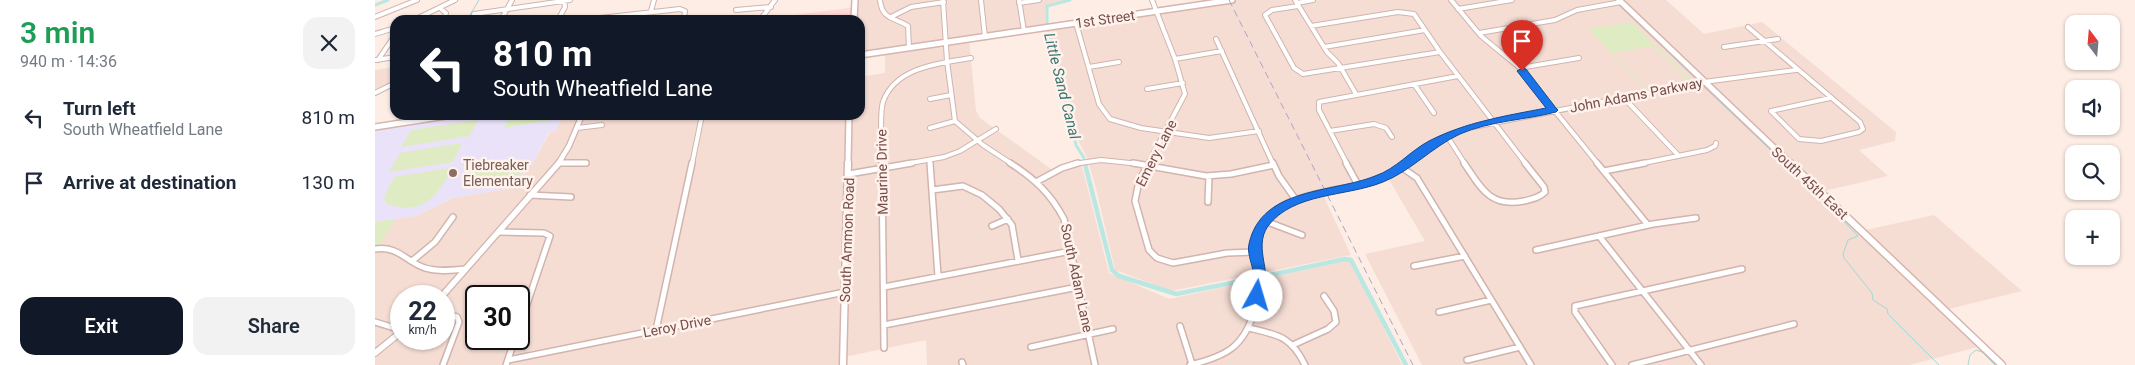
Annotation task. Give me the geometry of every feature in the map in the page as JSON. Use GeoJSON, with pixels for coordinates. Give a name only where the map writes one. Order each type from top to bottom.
{"type":"FeatureCollection","features":[{"type":"Feature","properties":{"kind":"main road"},"geometry":{"type":"LineString","coordinates":[[854,15],[855,0]]}},
{"type":"Feature","properties":{"kind":"main road","name":"1st Street"},"geometry":{"type":"LineString","coordinates":[[865,54],[1232,0]]}},
{"type":"Feature","properties":{"kind":"main road","name":"South 45th East"},"geometry":{"type":"LineString","coordinates":[[1620,1],[2002,365]]}},
{"type":"Feature","properties":{"kind":"main road"},"geometry":{"type":"LineString","coordinates":[[375,126],[415,120]]}},
{"type":"Feature","properties":{"kind":"main road","name":"South Ammon Road"},"geometry":{"type":"LineString","coordinates":[[843,365],[849,120]]}},
{"type":"Feature","properties":{"kind":"street"},"geometry":{"type":"LineString","coordinates":[[375,17],[417,0]]}},
{"type":"Feature","properties":{"kind":"street"},"geometry":{"type":"LineString","coordinates":[[426,15],[455,0]]}},
{"type":"Feature","properties":{"kind":"street"},"geometry":{"type":"LineString","coordinates":[[504,15],[512,0]]}},
{"type":"Feature","properties":{"kind":"street"},"geometry":{"type":"LineString","coordinates":[[561,15],[565,7],[564,0]]}},
{"type":"Feature","properties":{"kind":"street"},"geometry":{"type":"LineString","coordinates":[[474,14],[570,0]]}},
{"type":"Feature","properties":{"kind":"street"},"geometry":{"type":"LineString","coordinates":[[651,11],[654,0]]}},
{"type":"Feature","properties":{"kind":"street"},"geometry":{"type":"LineString","coordinates":[[764,15],[775,0]]}},
{"type":"Feature","properties":{"kind":"street"},"geometry":{"type":"LineString","coordinates":[[880,0],[881,12],[908,26],[909,48]]}},
{"type":"Feature","properties":{"kind":"street"},"geometry":{"type":"LineString","coordinates":[[981,0],[985,36]]}},
{"type":"Feature","properties":{"kind":"street"},"geometry":{"type":"LineString","coordinates":[[1024,31],[1019,1],[1039,0]]}},
{"type":"Feature","properties":{"kind":"street","name":"Emery Lane"},"geometry":{"type":"LineString","coordinates":[[1152,0],[1155,12],[1175,59],[1185,94],[1139,181],[1135,201],[1146,242],[1152,255],[1164,261],[1182,262],[1227,253],[1255,252]]}},
{"type":"Feature","properties":{"kind":"street"},"geometry":{"type":"LineString","coordinates":[[1313,0],[1272,10],[1265,15],[1294,68],[1303,74],[1440,52]]}},
{"type":"Feature","properties":{"kind":"street"},"geometry":{"type":"LineString","coordinates":[[1451,0],[1498,52],[1520,68],[1648,225]]}},
{"type":"Feature","properties":{"kind":"street"},"geometry":{"type":"LineString","coordinates":[[1458,9],[1513,0]]}},
{"type":"Feature","properties":{"kind":"street"},"geometry":{"type":"LineString","coordinates":[[891,17],[911,7],[944,1],[947,62],[955,121],[930,128]]}},
{"type":"Feature","properties":{"kind":"street"},"geometry":{"type":"LineString","coordinates":[[1479,33],[1555,20],[1577,10],[1620,1]]}},
{"type":"Feature","properties":{"kind":"street"},"geometry":{"type":"LineString","coordinates":[[1297,3],[1356,94]]}},
{"type":"Feature","properties":{"kind":"street"},"geometry":{"type":"LineString","coordinates":[[736,10],[771,7]]}},
{"type":"Feature","properties":{"kind":"street"},"geometry":{"type":"LineString","coordinates":[[441,9],[446,13],[445,15]]}},
{"type":"Feature","properties":{"kind":"street"},"geometry":{"type":"LineString","coordinates":[[620,15],[680,9],[685,15]]}},
{"type":"Feature","properties":{"kind":"street"},"geometry":{"type":"LineString","coordinates":[[1311,26],[1398,12],[1409,12],[1417,18],[1458,76],[1544,187],[1545,192],[1537,198],[1506,203],[1493,199],[1447,136]]}},
{"type":"Feature","properties":{"kind":"street"},"geometry":{"type":"LineString","coordinates":[[1075,23],[1099,104],[1110,119],[1141,128],[1209,138],[1259,131]]}},
{"type":"Feature","properties":{"kind":"street"},"geometry":{"type":"LineString","coordinates":[[1748,28],[1860,122],[1863,129],[1859,132],[1804,141],[1799,139],[1771,111],[1830,98]]}},
{"type":"Feature","properties":{"kind":"street"},"geometry":{"type":"LineString","coordinates":[[375,34],[390,30]]}},
{"type":"Feature","properties":{"kind":"street"},"geometry":{"type":"LineString","coordinates":[[1324,47],[1425,30]]}},
{"type":"Feature","properties":{"kind":"street"},"geometry":{"type":"LineString","coordinates":[[1723,47],[1778,39]]}},
{"type":"Feature","properties":{"kind":"street"},"geometry":{"type":"LineString","coordinates":[[1217,40],[1274,166],[1296,200]]}},
{"type":"Feature","properties":{"kind":"street"},"geometry":{"type":"LineString","coordinates":[[376,60],[390,42]]}},
{"type":"Feature","properties":{"kind":"street"},"geometry":{"type":"LineString","coordinates":[[1175,59],[1222,51]]}},
{"type":"Feature","properties":{"kind":"street","name":"Maurine Drive"},"geometry":{"type":"LineString","coordinates":[[884,348],[882,104],[885,95],[902,78],[919,68],[971,58]]}},
{"type":"Feature","properties":{"kind":"street"},"geometry":{"type":"LineString","coordinates":[[1520,68],[1579,58]]}},
{"type":"Feature","properties":{"kind":"street"},"geometry":{"type":"LineString","coordinates":[[376,60],[390,59]]}},
{"type":"Feature","properties":{"kind":"street"},"geometry":{"type":"LineString","coordinates":[[1089,67],[1119,62]]}},
{"type":"Feature","properties":{"kind":"street","name":"John Adams Parkway"},"geometry":{"type":"LineString","coordinates":[[1265,221],[1279,209],[1296,200],[1377,180],[1401,167],[1430,145],[1463,129],[1493,121],[1704,82],[1796,70]]}},
{"type":"Feature","properties":{"kind":"street"},"geometry":{"type":"LineString","coordinates":[[1358,186],[1319,110],[1319,102],[1458,76]]}},
{"type":"Feature","properties":{"kind":"street"},"geometry":{"type":"LineString","coordinates":[[1147,89],[1183,83]]}},
{"type":"Feature","properties":{"kind":"street"},"geometry":{"type":"LineString","coordinates":[[1413,84],[1434,113]]}},
{"type":"Feature","properties":{"kind":"street"},"geometry":{"type":"LineString","coordinates":[[375,93],[390,86]]}},
{"type":"Feature","properties":{"kind":"street"},"geometry":{"type":"LineString","coordinates":[[929,99],[951,95]]}},
{"type":"Feature","properties":{"kind":"street"},"geometry":{"type":"LineString","coordinates":[[1623,97],[1679,155]]}},
{"type":"Feature","properties":{"kind":"street"},"geometry":{"type":"LineString","coordinates":[[451,285],[559,163],[580,120]]}},
{"type":"Feature","properties":{"kind":"street"},"geometry":{"type":"LineString","coordinates":[[655,330],[701,120]]}},
{"type":"Feature","properties":{"kind":"street","name":"South Adam Lane"},"geometry":{"type":"LineString","coordinates":[[955,121],[977,141],[1036,182],[1052,196],[1060,208],[1095,365]]}},
{"type":"Feature","properties":{"kind":"street"},"geometry":{"type":"LineString","coordinates":[[1330,131],[1374,124],[1386,128],[1392,137]]}},
{"type":"Feature","properties":{"kind":"street"},"geometry":{"type":"LineString","coordinates":[[577,128],[601,125]]}},
{"type":"Feature","properties":{"kind":"street"},"geometry":{"type":"LineString","coordinates":[[849,174],[930,160],[960,151],[996,129]]}},
{"type":"Feature","properties":{"kind":"street"},"geometry":{"type":"LineString","coordinates":[[1604,171],[1707,150],[1715,146],[1716,143]]}},
{"type":"Feature","properties":{"kind":"street"},"geometry":{"type":"LineString","coordinates":[[1036,182],[1067,166],[1090,160],[1105,159],[1209,176],[1274,166]]}},
{"type":"Feature","properties":{"kind":"street"},"geometry":{"type":"LineString","coordinates":[[930,160],[938,276]]}},
{"type":"Feature","properties":{"kind":"street"},"geometry":{"type":"LineString","coordinates":[[559,163],[586,163]]}},
{"type":"Feature","properties":{"kind":"street"},"geometry":{"type":"LineString","coordinates":[[1401,167],[1417,178],[1531,365]]}},
{"type":"Feature","properties":{"kind":"street"},"geometry":{"type":"LineString","coordinates":[[1208,202],[1209,176]]}},
{"type":"Feature","properties":{"kind":"street"},"geometry":{"type":"LineString","coordinates":[[932,190],[956,186],[968,188],[982,195],[1008,219],[1015,236],[1019,260]]}},
{"type":"Feature","properties":{"kind":"street"},"geometry":{"type":"LineString","coordinates":[[530,196],[571,197]]}},
{"type":"Feature","properties":{"kind":"street"},"geometry":{"type":"LineString","coordinates":[[412,261],[427,250],[451,224],[453,217]]}},
{"type":"Feature","properties":{"kind":"street"},"geometry":{"type":"LineString","coordinates":[[1536,250],[1648,225],[1696,218]]}},
{"type":"Feature","properties":{"kind":"street"},"geometry":{"type":"LineString","coordinates":[[992,226],[1008,219]]}},
{"type":"Feature","properties":{"kind":"street"},"geometry":{"type":"LineString","coordinates":[[1180,326],[1191,365],[1216,359],[1237,346],[1249,328],[1260,282],[1255,252],[1257,235],[1265,221],[1302,235]]}},
{"type":"Feature","properties":{"kind":"street"},"geometry":{"type":"LineString","coordinates":[[499,232],[543,233],[550,236],[530,295]]}},
{"type":"Feature","properties":{"kind":"street"},"geometry":{"type":"LineString","coordinates":[[1599,236],[1701,365]]}},
{"type":"Feature","properties":{"kind":"street"},"geometry":{"type":"LineString","coordinates":[[375,249],[390,247],[397,249],[412,261],[431,269],[465,269]]}},
{"type":"Feature","properties":{"kind":"street"},"geometry":{"type":"LineString","coordinates":[[884,287],[1071,251]]}},
{"type":"Feature","properties":{"kind":"street"},"geometry":{"type":"LineString","coordinates":[[1414,266],[1465,256]]}},
{"type":"Feature","properties":{"kind":"street"},"geometry":{"type":"LineString","coordinates":[[1612,365],[1573,310],[1575,306],[1742,269]]}},
{"type":"Feature","properties":{"kind":"street"},"geometry":{"type":"LineString","coordinates":[[884,326],[1078,287]]}},
{"type":"Feature","properties":{"kind":"street","name":"Leroy Drive"},"geometry":{"type":"LineString","coordinates":[[507,362],[845,292]]}},
{"type":"Feature","properties":{"kind":"street"},"geometry":{"type":"LineString","coordinates":[[1295,344],[1328,328],[1336,322],[1335,311],[1323,296]]}},
{"type":"Feature","properties":{"kind":"street"},"geometry":{"type":"LineString","coordinates":[[1439,312],[1491,300]]}},
{"type":"Feature","properties":{"kind":"street"},"geometry":{"type":"LineString","coordinates":[[455,316],[459,319],[455,330]]}},
{"type":"Feature","properties":{"kind":"street"},"geometry":{"type":"LineString","coordinates":[[375,322],[390,327]]}},
{"type":"Feature","properties":{"kind":"street"},"geometry":{"type":"LineString","coordinates":[[1632,365],[1794,324]]}},
{"type":"Feature","properties":{"kind":"street"},"geometry":{"type":"LineString","coordinates":[[1249,328],[1286,338],[1295,344],[1305,365]]}},
{"type":"Feature","properties":{"kind":"street"},"geometry":{"type":"LineString","coordinates":[[1031,347],[1113,329]]}},
{"type":"Feature","properties":{"kind":"street"},"geometry":{"type":"LineString","coordinates":[[375,353],[390,340]]}},
{"type":"Feature","properties":{"kind":"street"},"geometry":{"type":"LineString","coordinates":[[1467,360],[1520,346]]}},
{"type":"Feature","properties":{"kind":"street"},"geometry":{"type":"LineString","coordinates":[[443,365],[448,350]]}},
{"type":"Feature","properties":{"kind":"street"},"geometry":{"type":"LineString","coordinates":[[507,362],[511,350]]}},
{"type":"Feature","properties":{"kind":"shaded area"},"geometry":{"type":"Polygon","coordinates":[[[855,0],[1064,0],[1053,3],[1046,8],[1045,28],[969,39],[976,111],[980,118],[1054,171],[1081,162],[1109,273],[1169,299],[1346,261],[1352,262],[1402,365],[927,365],[926,340],[844,357],[843,365],[375,365],[375,249],[378,248],[395,219],[416,216],[453,198],[511,188],[533,163],[550,132],[556,131],[560,120],[865,120],[865,76],[885,73],[885,52],[865,54],[865,15],[854,15],[855,0]]]}},
{"type":"Feature","properties":{"kind":"shaded area"},"geometry":{"type":"Polygon","coordinates":[[[1233,0],[1666,0],[1704,34],[1762,22],[1896,132],[1895,141],[1859,150],[1888,176],[1820,192],[1861,231],[1934,215],[2022,291],[1945,310],[1981,346],[1910,365],[1422,365],[1365,254],[1425,241],[1388,178],[1363,187],[1323,195],[1351,255],[1171,291],[1115,270],[1096,188],[1087,158],[1079,142],[1050,35],[1051,27],[1233,0]]]}},
{"type":"Feature","properties":{"kind":"shaded area"},"geometry":{"type":"Polygon","coordinates":[[[855,7],[854,15],[795,15],[855,7]]]}},
{"type":"Feature","properties":{"kind":"shaded area"},"geometry":{"type":"Polygon","coordinates":[[[390,68],[390,84],[375,91],[375,70],[390,68]]]}},
{"type":"Feature","properties":{"kind":"shaded area","name":"Tiebreaker Elementary"},"geometry":{"type":"Polygon","coordinates":[[[420,120],[560,120],[556,131],[549,132],[533,163],[511,188],[453,198],[416,216],[375,222],[375,127],[420,120]]]}},
{"type":"Feature","properties":{"kind":"green space"},"geometry":{"type":"Polygon","coordinates":[[[1632,22],[1691,81],[1686,82],[1683,79],[1685,78],[1652,46],[1613,53],[1644,86],[1650,89],[1647,90],[1588,29],[1632,22]]]}},
{"type":"Feature","properties":{"kind":"green space"},"geometry":{"type":"Polygon","coordinates":[[[478,120],[470,136],[401,147],[411,130],[478,120]]]}},
{"type":"Feature","properties":{"kind":"green space"},"geometry":{"type":"Polygon","coordinates":[[[507,120],[553,120],[504,128],[507,120]]]}},
{"type":"Feature","properties":{"kind":"green space"},"geometry":{"type":"Polygon","coordinates":[[[462,143],[453,162],[389,172],[400,153],[462,143]]]}},
{"type":"Feature","properties":{"kind":"green space"},"geometry":{"type":"Polygon","coordinates":[[[527,159],[523,168],[527,168],[512,184],[498,184],[498,182],[489,181],[490,178],[464,182],[472,167],[527,159]]]}},
{"type":"Feature","properties":{"kind":"green space"},"geometry":{"type":"Polygon","coordinates":[[[452,169],[446,179],[434,196],[427,202],[410,208],[387,204],[384,197],[394,177],[452,169]]]}},
{"type":"Feature","properties":{"kind":"green space"},"geometry":{"type":"Polygon","coordinates":[[[395,219],[378,248],[375,249],[375,222],[395,219]]]}},
{"type":"Feature","properties":{"kind":"waterway"},"geometry":{"type":"LineString","coordinates":[[375,5],[388,0]]}},
{"type":"Feature","properties":{"kind":"waterway"},"geometry":{"type":"LineString","coordinates":[[470,15],[479,0]]}},
{"type":"Feature","properties":{"kind":"waterway","name":"Little Sand Canal"},"geometry":{"type":"LineString","coordinates":[[1070,0],[1047,6],[1047,26],[1076,145],[1084,158]]}},
{"type":"Feature","properties":{"kind":"waterway"},"geometry":{"type":"LineString","coordinates":[[1619,5],[1698,81]]}},
{"type":"Feature","properties":{"kind":"waterway"},"geometry":{"type":"LineString","coordinates":[[1702,85],[1820,197]]}},
{"type":"Feature","properties":{"kind":"waterway","name":"Little Sand Canal"},"geometry":{"type":"LineString","coordinates":[[1085,164],[1112,270],[1119,276],[1176,294],[1257,278]]}},
{"type":"Feature","properties":{"kind":"waterway"},"geometry":{"type":"LineString","coordinates":[[1823,200],[1858,236],[1848,240],[1843,254],[1844,258],[1872,293],[1873,300],[1887,309],[1888,314],[1939,365]]}},
{"type":"Feature","properties":{"kind":"waterway","name":"Little Sand Canal"},"geometry":{"type":"LineString","coordinates":[[1265,276],[1345,259],[1351,260],[1406,365]]}},
{"type":"Feature","properties":{"kind":"waterway"},"geometry":{"type":"LineString","coordinates":[[1968,365],[1970,355],[1976,350],[1982,352],[1995,365]]}},
{"type":"Feature","properties":{"kind":"railway"},"geometry":{"type":"LineString","coordinates":[[1229,0],[1413,365]]}},
{"type":"Feature","properties":{"kind":"place","name":"Tiebreaker Elementary"},"geometry":{"type":"Point","coordinates":[453,173]}},
{"type":"Feature","properties":{"kind":"route"},"geometry":{"type":"LineString","coordinates":[[1257,296],[1260,274],[1254,245],[1261,227],[1272,214],[1289,203],[1300,199],[1364,184],[1391,174],[1430,145],[1458,131],[1493,121],[1553,110],[1522,71]]}}]}
